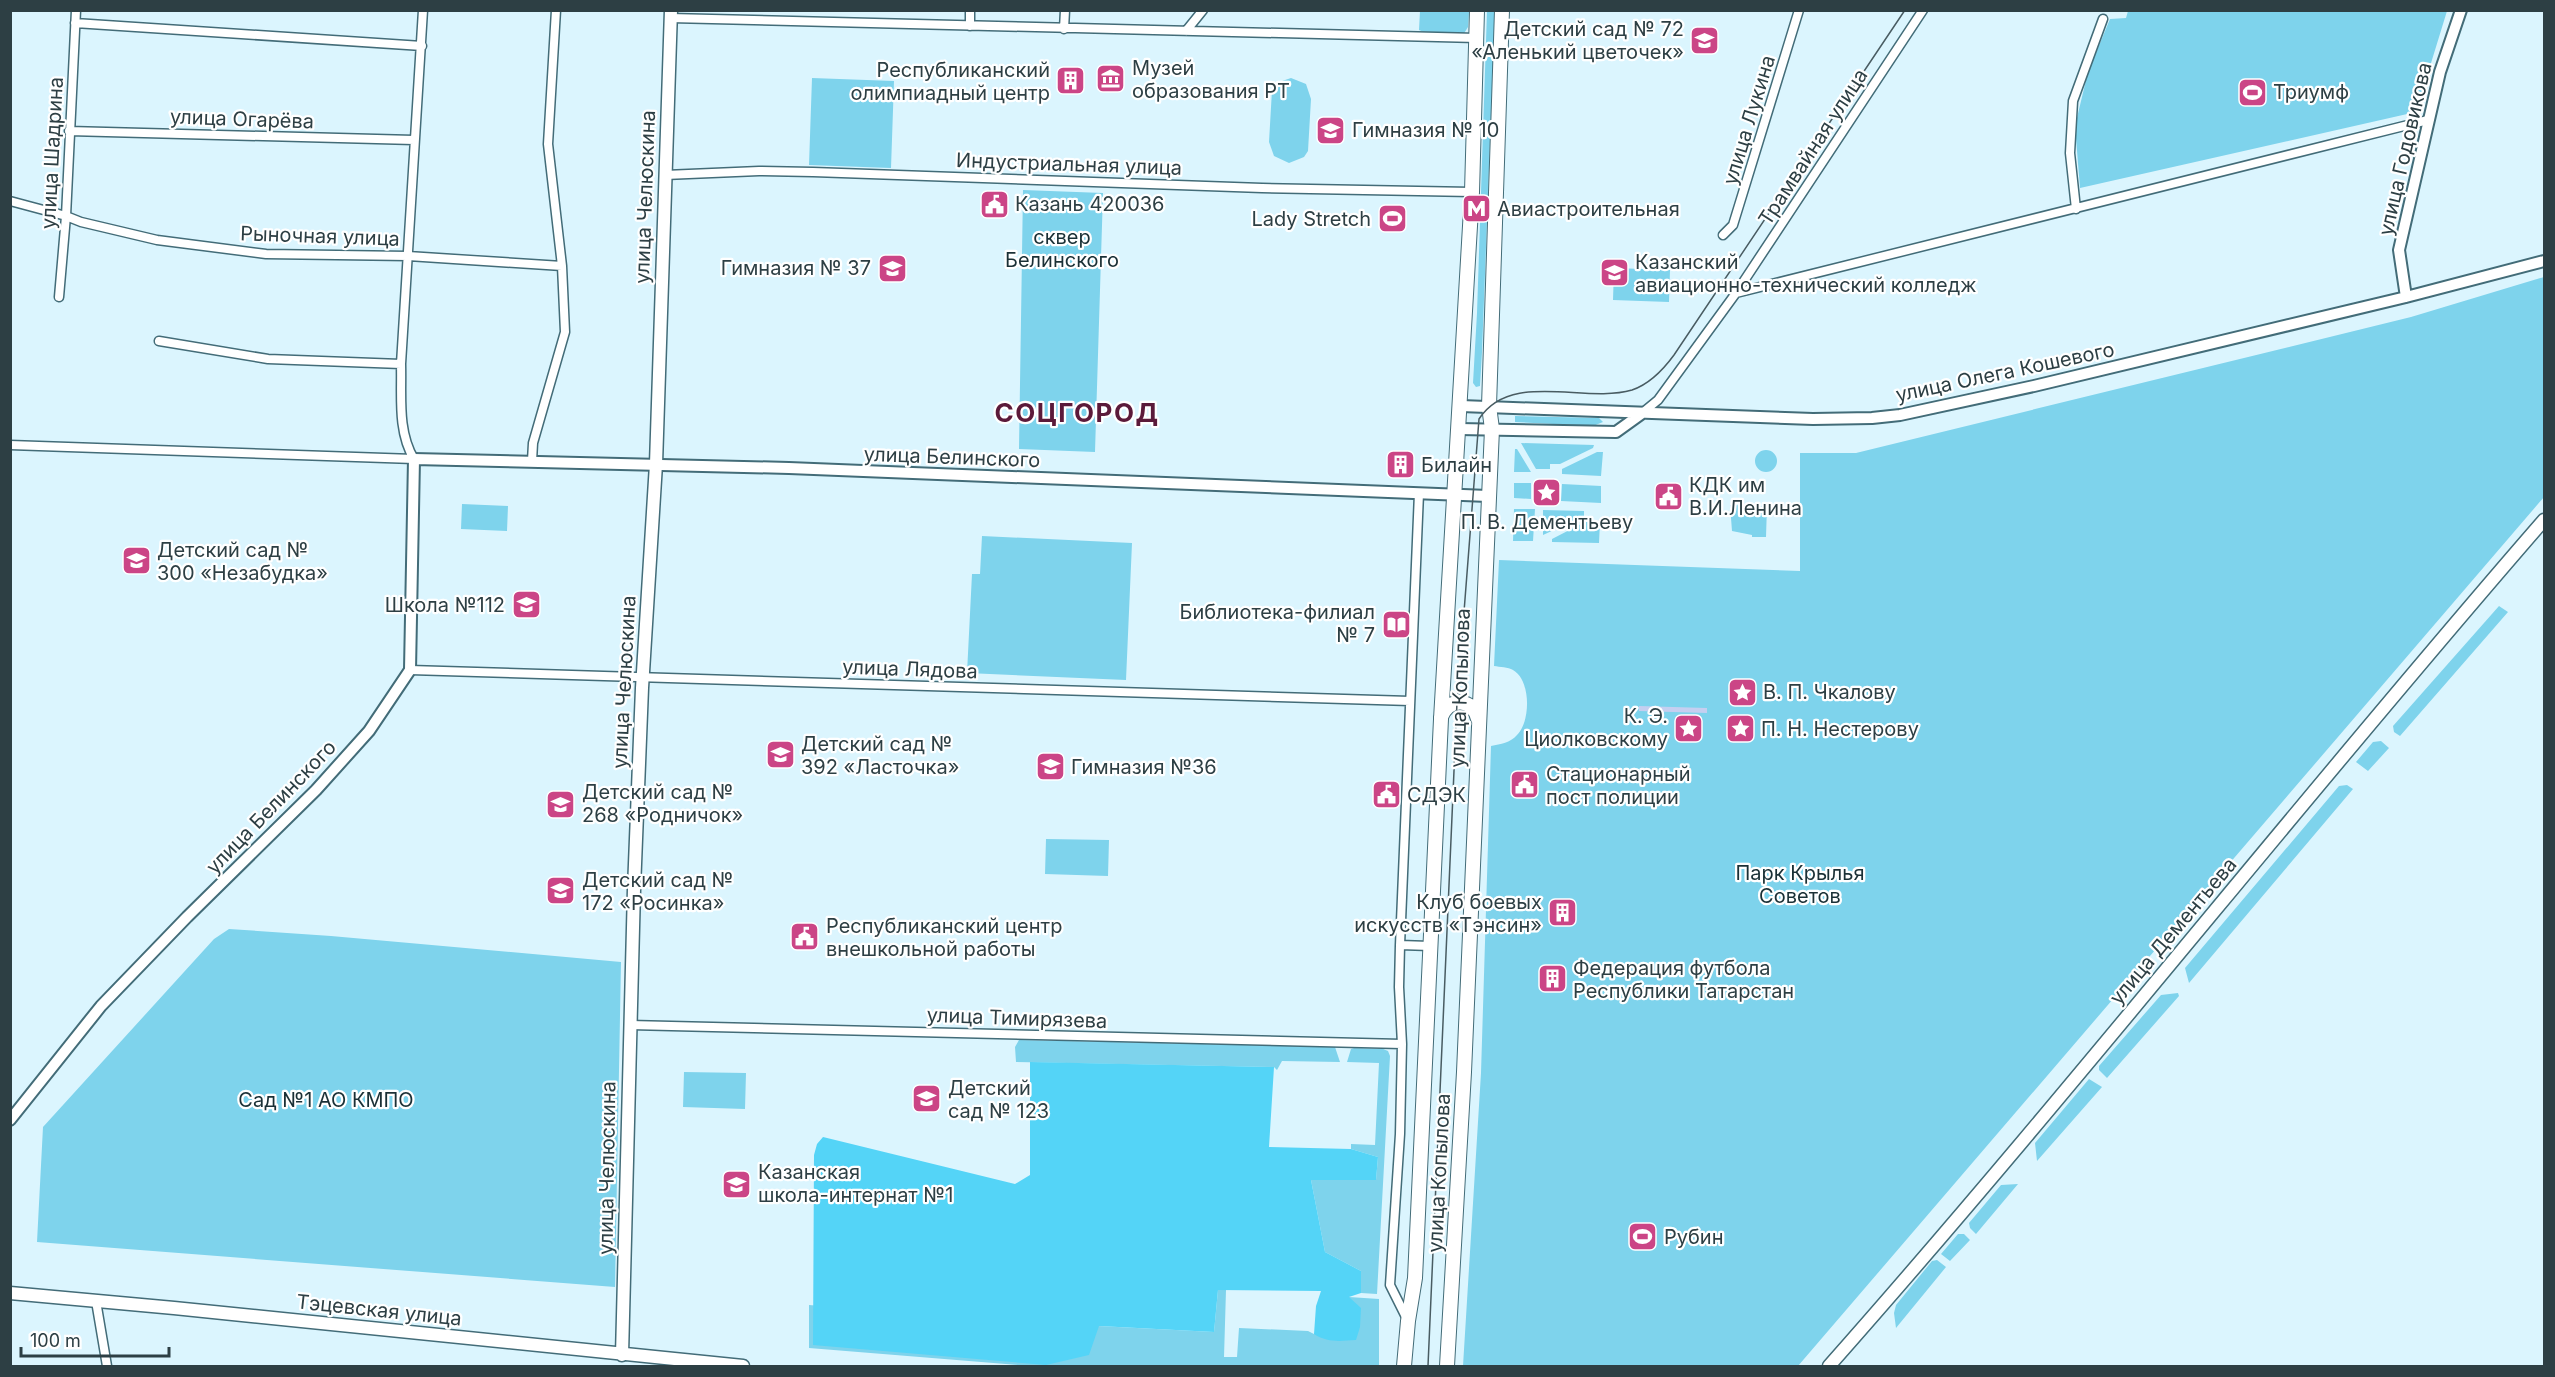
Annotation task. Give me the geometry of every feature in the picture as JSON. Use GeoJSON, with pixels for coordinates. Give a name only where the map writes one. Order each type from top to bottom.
{"type":"FeatureCollection","features":[{"type":"Feature","properties":{"kind":"main road","name":"улица Копылова"},"geometry":{"type":"LineString","coordinates":[[1404,1366],[1415,1278],[1441,719],[1472,192],[1477,10]]}},
{"type":"Feature","properties":{"kind":"main road","name":"улица Копылова"},"geometry":{"type":"LineString","coordinates":[[1447,1366],[1464,1072],[1492,429],[1489,408],[1502,10]]}},
{"type":"Feature","properties":{"kind":"main road","name":"улица Челюскина"},"geometry":{"type":"LineString","coordinates":[[622,1355],[630,1025],[643,678],[656,464],[670,14]]}},
{"type":"Feature","properties":{"kind":"main road","name":"улица Дементьева"},"geometry":{"type":"LineString","coordinates":[[1829,1366],[2155,984],[2345,754],[2544,520]]}},
{"type":"Feature","properties":{"kind":"main road"},"geometry":{"type":"LineString","coordinates":[[1441,719],[1446,708],[1452,703],[1463,702],[1474,709],[1479,721]]}},
{"type":"Feature","properties":{"kind":"main road","name":"Тэцевская улица"},"geometry":{"type":"LineString","coordinates":[[10,1293],[743,1366]]}},
{"type":"Feature","properties":{"kind":"street","name":"улица Шадрина"},"geometry":{"type":"LineString","coordinates":[[58,297],[66,216],[76,10]]}},
{"type":"Feature","properties":{"kind":"street"},"geometry":{"type":"LineString","coordinates":[[410,670],[414,459],[406,445],[402,411],[401,364],[423,10]]}},
{"type":"Feature","properties":{"kind":"street"},"geometry":{"type":"LineString","coordinates":[[532,461],[533,443],[566,332],[562,266],[548,144],[556,10]]}},
{"type":"Feature","properties":{"kind":"street"},"geometry":{"type":"LineString","coordinates":[[970,10],[970,26]]}},
{"type":"Feature","properties":{"kind":"street"},"geometry":{"type":"LineString","coordinates":[[1064,29],[1065,10]]}},
{"type":"Feature","properties":{"kind":"street"},"geometry":{"type":"LineString","coordinates":[[1186,31],[1203,10]]}},
{"type":"Feature","properties":{"kind":"street","name":"улица Лукина"},"geometry":{"type":"LineString","coordinates":[[1723,235],[1733,225],[1799,10]]}},
{"type":"Feature","properties":{"kind":"street","name":"Трамвайная улица"},"geometry":{"type":"LineString","coordinates":[[1641,414],[1658,400],[1736,293],[1923,10]]}},
{"type":"Feature","properties":{"kind":"street","name":"улица Годовикова"},"geometry":{"type":"LineString","coordinates":[[2406,297],[2399,250],[2440,72],[2461,10]]}},
{"type":"Feature","properties":{"kind":"street"},"geometry":{"type":"LineString","coordinates":[[670,14],[1064,29],[1477,38]]}},
{"type":"Feature","properties":{"kind":"street"},"geometry":{"type":"LineString","coordinates":[[2076,209],[2070,153],[2073,101],[2103,19]]}},
{"type":"Feature","properties":{"kind":"street"},"geometry":{"type":"LineString","coordinates":[[75,22],[422,46]]}},
{"type":"Feature","properties":{"kind":"street"},"geometry":{"type":"LineString","coordinates":[[1736,293],[2428,120]]}},
{"type":"Feature","properties":{"kind":"street","name":"улица Огарёва"},"geometry":{"type":"LineString","coordinates":[[69,130],[414,140]]}},
{"type":"Feature","properties":{"kind":"street","name":"Индустриальная улица"},"geometry":{"type":"LineString","coordinates":[[665,175],[759,171],[813,172],[1262,188],[1472,192]]}},
{"type":"Feature","properties":{"kind":"street","name":"Рыночная улица"},"geometry":{"type":"LineString","coordinates":[[10,201],[81,222],[157,240],[266,254],[408,256],[562,266]]}},
{"type":"Feature","properties":{"kind":"street","name":"улица Олега Кошевого"},"geometry":{"type":"LineString","coordinates":[[1461,406],[1813,419],[1900,415],[2034,386],[2406,297],[2544,261]]}},
{"type":"Feature","properties":{"kind":"street"},"geometry":{"type":"LineString","coordinates":[[159,341],[268,359],[401,364]]}},
{"type":"Feature","properties":{"kind":"street"},"geometry":{"type":"LineString","coordinates":[[1459,429],[1616,432],[1641,414]]}},
{"type":"Feature","properties":{"kind":"street","name":"улица Белинского"},"geometry":{"type":"LineString","coordinates":[[10,445],[414,459],[656,464],[1488,496]]}},
{"type":"Feature","properties":{"kind":"street","name":"улица Копылова"},"geometry":{"type":"LineString","coordinates":[[1408,1322],[1390,1286],[1400,1134],[1402,1044],[1399,987],[1400,945],[1419,493]]}},
{"type":"Feature","properties":{"kind":"street","name":"улица Белинского"},"geometry":{"type":"LineString","coordinates":[[10,1120],[100,1006],[187,916],[316,790],[369,731],[410,670]]}},
{"type":"Feature","properties":{"kind":"street","name":"улица Лядова"},"geometry":{"type":"LineString","coordinates":[[410,670],[1410,701]]}},
{"type":"Feature","properties":{"kind":"street"},"geometry":{"type":"LineString","coordinates":[[1400,945],[1430,946]]}},
{"type":"Feature","properties":{"kind":"street","name":"улица Тимирязева"},"geometry":{"type":"LineString","coordinates":[[630,1025],[1402,1044]]}},
{"type":"Feature","properties":{"kind":"street"},"geometry":{"type":"LineString","coordinates":[[96,1301],[107,1366]]}},
{"type":"Feature","properties":{"kind":"green space"},"geometry":{"type":"Polygon","coordinates":[[[1420,11],[1469,11],[1468,27],[1463,35],[1430,35],[1419,30],[1420,11]]]}},
{"type":"Feature","properties":{"kind":"green space"},"geometry":{"type":"Polygon","coordinates":[[[1487,11],[1495,11],[1482,352],[1480,386],[1476,387],[1473,383],[1487,11]]]}},
{"type":"Feature","properties":{"kind":"green space","name":"Триумф"},"geometry":{"type":"Polygon","coordinates":[[[2128,11],[2447,11],[2416,112],[2080,188],[2075,126],[2088,72],[2110,19],[2126,18],[2128,11]]]}},
{"type":"Feature","properties":{"kind":"green space"},"geometry":{"type":"Polygon","coordinates":[[[812,78],[894,81],[891,168],[809,165],[812,78]]]}},
{"type":"Feature","properties":{"kind":"green space"},"geometry":{"type":"Polygon","coordinates":[[[1291,78],[1306,84],[1311,99],[1308,151],[1304,157],[1289,163],[1274,156],[1269,142],[1272,90],[1276,83],[1291,78]]]}},
{"type":"Feature","properties":{"kind":"green space","name":"сквер Белинского"},"geometry":{"type":"Polygon","coordinates":[[[1023,190],[1103,193],[1095,452],[1019,449],[1023,190]]]}},
{"type":"Feature","properties":{"kind":"green space"},"geometry":{"type":"Polygon","coordinates":[[[1614,268],[1670,270],[1669,302],[1613,300],[1614,268]]]}},
{"type":"Feature","properties":{"kind":"green space","name":"Парк Крылья Советов"},"geometry":{"type":"Polygon","coordinates":[[[2544,277],[2544,497],[1798,1366],[1463,1366],[1481,1073],[1491,746],[1514,738],[1522,729],[1527,711],[1526,691],[1519,675],[1511,669],[1494,666],[1499,560],[1800,571],[1800,453],[1856,453],[2411,317],[2544,277]]]}},
{"type":"Feature","properties":{"kind":"green space"},"geometry":{"type":"Polygon","coordinates":[[[1515,416],[1599,418],[1603,422],[1593,426],[1515,422],[1515,416]]]}},
{"type":"Feature","properties":{"kind":"green space"},"geometry":{"type":"Polygon","coordinates":[[[1521,443],[1594,445],[1593,448],[1560,464],[1550,464],[1550,469],[1536,469],[1521,443]]]}},
{"type":"Feature","properties":{"kind":"green space"},"geometry":{"type":"Polygon","coordinates":[[[1515,449],[1517,449],[1531,472],[1514,472],[1515,449]]]}},
{"type":"Feature","properties":{"kind":"green space"},"geometry":{"type":"Polygon","coordinates":[[[1766,450],[1774,453],[1777,461],[1774,469],[1766,472],[1758,469],[1755,461],[1758,453],[1766,450]]]}},
{"type":"Feature","properties":{"kind":"green space"},"geometry":{"type":"Polygon","coordinates":[[[1597,452],[1603,452],[1601,476],[1562,474],[1562,469],[1597,452]]]}},
{"type":"Feature","properties":{"kind":"green space"},"geometry":{"type":"Polygon","coordinates":[[[1514,483],[1531,483],[1531,499],[1514,498],[1514,483]]]}},
{"type":"Feature","properties":{"kind":"green space"},"geometry":{"type":"Polygon","coordinates":[[[1562,484],[1601,486],[1601,503],[1561,501],[1562,484]]]}},
{"type":"Feature","properties":{"kind":"green space"},"geometry":{"type":"Polygon","coordinates":[[[462,504],[508,506],[507,531],[461,529],[462,504]]]}},
{"type":"Feature","properties":{"kind":"green space"},"geometry":{"type":"Polygon","coordinates":[[[1730,505],[1767,506],[1766,537],[1752,537],[1752,535],[1732,531],[1730,505]]]}},
{"type":"Feature","properties":{"kind":"green space"},"geometry":{"type":"Polygon","coordinates":[[[1514,509],[1535,509],[1533,541],[1513,541],[1514,509]]]}},
{"type":"Feature","properties":{"kind":"green space"},"geometry":{"type":"Polygon","coordinates":[[[1543,510],[1584,511],[1584,516],[1543,535],[1543,510]]]}},
{"type":"Feature","properties":{"kind":"green space"},"geometry":{"type":"Polygon","coordinates":[[[1585,522],[1600,522],[1599,543],[1552,542],[1552,539],[1585,522]]]}},
{"type":"Feature","properties":{"kind":"green space"},"geometry":{"type":"Polygon","coordinates":[[[982,536],[1132,543],[1126,680],[967,673],[972,574],[980,574],[982,536]]]}},
{"type":"Feature","properties":{"kind":"green space"},"geometry":{"type":"Polygon","coordinates":[[[2499,606],[2508,612],[2400,736],[2394,732],[2393,726],[2499,606]]]}},
{"type":"Feature","properties":{"kind":"green space"},"geometry":{"type":"Polygon","coordinates":[[[2381,741],[2389,748],[2368,771],[2356,762],[2373,742],[2381,741]]]}},
{"type":"Feature","properties":{"kind":"green space"},"geometry":{"type":"Polygon","coordinates":[[[2347,785],[2353,789],[2189,983],[2185,968],[2339,786],[2347,785]]]}},
{"type":"Feature","properties":{"kind":"green space"},"geometry":{"type":"Polygon","coordinates":[[[1046,839],[1109,840],[1108,876],[1045,874],[1046,839]]]}},
{"type":"Feature","properties":{"kind":"green space","name":"Сад №1 АО КМПО"},"geometry":{"type":"Polygon","coordinates":[[[229,929],[621,962],[615,1287],[37,1242],[43,1127],[214,939],[229,929]]]}},
{"type":"Feature","properties":{"kind":"green space"},"geometry":{"type":"Polygon","coordinates":[[[2178,993],[2179,996],[2107,1078],[2099,1070],[2099,1066],[2161,995],[2178,993]]]}},
{"type":"Feature","properties":{"kind":"green space"},"geometry":{"type":"Polygon","coordinates":[[[1019,1040],[1335,1047],[1340,1062],[1282,1061],[1277,1070],[1274,1067],[1016,1062],[1015,1047],[1019,1040]]]}},
{"type":"Feature","properties":{"kind":"green space"},"geometry":{"type":"Polygon","coordinates":[[[1351,1049],[1383,1049],[1388,1051],[1390,1056],[1377,1294],[1361,1293],[1361,1271],[1325,1252],[1311,1180],[1376,1180],[1378,1157],[1351,1149],[1351,1144],[1375,1145],[1379,1063],[1347,1062],[1351,1049]]]}},
{"type":"Feature","properties":{"kind":"green space"},"geometry":{"type":"Polygon","coordinates":[[[684,1072],[746,1073],[745,1109],[683,1107],[684,1072]]]}},
{"type":"Feature","properties":{"kind":"green space"},"geometry":{"type":"Polygon","coordinates":[[[2089,1079],[2102,1087],[2037,1161],[2035,1143],[2089,1079]]]}},
{"type":"Feature","properties":{"kind":"green space"},"geometry":{"type":"Polygon","coordinates":[[[2018,1184],[1976,1234],[1970,1228],[1969,1223],[2001,1185],[2018,1184]]]}},
{"type":"Feature","properties":{"kind":"green space"},"geometry":{"type":"Polygon","coordinates":[[[1958,1234],[1964,1234],[1970,1240],[1950,1261],[1941,1254],[1958,1234]]]}},
{"type":"Feature","properties":{"kind":"green space"},"geometry":{"type":"Polygon","coordinates":[[[1937,1260],[1946,1267],[1896,1328],[1894,1313],[1896,1305],[1932,1261],[1937,1260]]]}},
{"type":"Feature","properties":{"kind":"green space"},"geometry":{"type":"Polygon","coordinates":[[[1218,1290],[1226,1290],[1224,1357],[1237,1357],[1239,1328],[1308,1331],[1314,1334],[1349,1297],[1379,1299],[1379,1366],[1029,1366],[809,1348],[809,1305],[1092,1328],[1098,1326],[1214,1332],[1218,1290]]]}},
{"type":"Feature","properties":{"kind":"shaded area"},"geometry":{"type":"Polygon","coordinates":[[[1639,706],[1707,708],[1707,713],[1639,711],[1639,706]]]}},
{"type":"Feature","properties":{"kind":"shaded area"},"geometry":{"type":"Polygon","coordinates":[[[1030,1062],[1274,1067],[1269,1147],[1351,1149],[1378,1157],[1376,1180],[1311,1180],[1325,1252],[1361,1271],[1361,1293],[1349,1297],[1361,1308],[1360,1327],[1356,1340],[1329,1340],[1314,1334],[1316,1306],[1321,1291],[1218,1290],[1214,1332],[1099,1326],[1089,1355],[1046,1365],[813,1345],[814,1155],[817,1144],[823,1137],[1015,1184],[1030,1175],[1030,1062]]]}},
{"type":"Feature","properties":{"kind":"tram line"},"geometry":{"type":"LineString","coordinates":[[1428,1366],[1457,702],[1479,419],[1493,404],[1510,396],[1529,392],[1592,394],[1632,390],[1661,371],[1674,355],[1905,10]]}},
{"type":"Feature","properties":{"kind":"place","name":"Детский сад № 72 «Аленький цветочек»"},"geometry":{"type":"Point","coordinates":[1705,41]}},
{"type":"Feature","properties":{"kind":"place","name":"Музей образования РТ"},"geometry":{"type":"Point","coordinates":[1111,79]}},
{"type":"Feature","properties":{"kind":"place","name":"Республиканский олимпиадный центр"},"geometry":{"type":"Point","coordinates":[1071,81]}},
{"type":"Feature","properties":{"kind":"place","name":"Триумф"},"geometry":{"type":"Point","coordinates":[2252,92]}},
{"type":"Feature","properties":{"kind":"place","name":"Гимназия № 10"},"geometry":{"type":"Point","coordinates":[1331,130]}},
{"type":"Feature","properties":{"kind":"place","name":"Казань 420036"},"geometry":{"type":"Point","coordinates":[994,204]}},
{"type":"Feature","properties":{"kind":"place","name":"Авиастроительная"},"geometry":{"type":"Point","coordinates":[1476,209]}},
{"type":"Feature","properties":{"kind":"place","name":"Lady Stretch"},"geometry":{"type":"Point","coordinates":[1392,219]}},
{"type":"Feature","properties":{"kind":"place","name":"Гимназия № 37"},"geometry":{"type":"Point","coordinates":[892,268]}},
{"type":"Feature","properties":{"kind":"place","name":"Казанский авиационно-технический колледж"},"geometry":{"type":"Point","coordinates":[1614,273]}},
{"type":"Feature","properties":{"kind":"place","name":"Билайн"},"geometry":{"type":"Point","coordinates":[1400,465]}},
{"type":"Feature","properties":{"kind":"place","name":"П. В. Дементьеву"},"geometry":{"type":"Point","coordinates":[1547,492]}},
{"type":"Feature","properties":{"kind":"place","name":"КДК им В.И.Ленина"},"geometry":{"type":"Point","coordinates":[1668,497]}},
{"type":"Feature","properties":{"kind":"place","name":"Детский сад № 300 «Незабудка»"},"geometry":{"type":"Point","coordinates":[136,561]}},
{"type":"Feature","properties":{"kind":"place","name":"Школа №112"},"geometry":{"type":"Point","coordinates":[526,605]}},
{"type":"Feature","properties":{"kind":"place","name":"Библиотека-филиал № 7"},"geometry":{"type":"Point","coordinates":[1396,624]}},
{"type":"Feature","properties":{"kind":"place","name":"В. П. Чкалову"},"geometry":{"type":"Point","coordinates":[1742,692]}},
{"type":"Feature","properties":{"kind":"place","name":"К. Э. Циолковскому"},"geometry":{"type":"Point","coordinates":[1689,728]}},
{"type":"Feature","properties":{"kind":"place","name":"П. Н. Нестерову"},"geometry":{"type":"Point","coordinates":[1740,729]}},
{"type":"Feature","properties":{"kind":"place","name":"Детский сад № 392 «Ласточка»"},"geometry":{"type":"Point","coordinates":[780,755]}},
{"type":"Feature","properties":{"kind":"place","name":"Гимназия №36"},"geometry":{"type":"Point","coordinates":[1050,767]}},
{"type":"Feature","properties":{"kind":"place","name":"Стационарный пост полиции"},"geometry":{"type":"Point","coordinates":[1525,785]}},
{"type":"Feature","properties":{"kind":"place","name":"СДЭК"},"geometry":{"type":"Point","coordinates":[1386,795]}},
{"type":"Feature","properties":{"kind":"place","name":"Детский сад № 268 «Родничок»"},"geometry":{"type":"Point","coordinates":[561,804]}},
{"type":"Feature","properties":{"kind":"place","name":"Детский сад № 172 «Росинка»"},"geometry":{"type":"Point","coordinates":[561,891]}},
{"type":"Feature","properties":{"kind":"place","name":"Клуб боевых искусств «Тэнсин»"},"geometry":{"type":"Point","coordinates":[1563,913]}},
{"type":"Feature","properties":{"kind":"place","name":"Республиканский центр внешкольной работы"},"geometry":{"type":"Point","coordinates":[805,937]}},
{"type":"Feature","properties":{"kind":"place","name":"Федерация футбола Республики Татарстан"},"geometry":{"type":"Point","coordinates":[1552,979]}},
{"type":"Feature","properties":{"kind":"place","name":"Детский сад № 123"},"geometry":{"type":"Point","coordinates":[927,1099]}},
{"type":"Feature","properties":{"kind":"place","name":"Казанская школа-интернат №1"},"geometry":{"type":"Point","coordinates":[737,1184]}},
{"type":"Feature","properties":{"kind":"place","name":"Рубин"},"geometry":{"type":"Point","coordinates":[1643,1237]}},
{"type":"Feature","properties":{"kind":"district","name":"СОЦГОРОД"},"geometry":{"type":"Point","coordinates":[1077,412]}}]}
